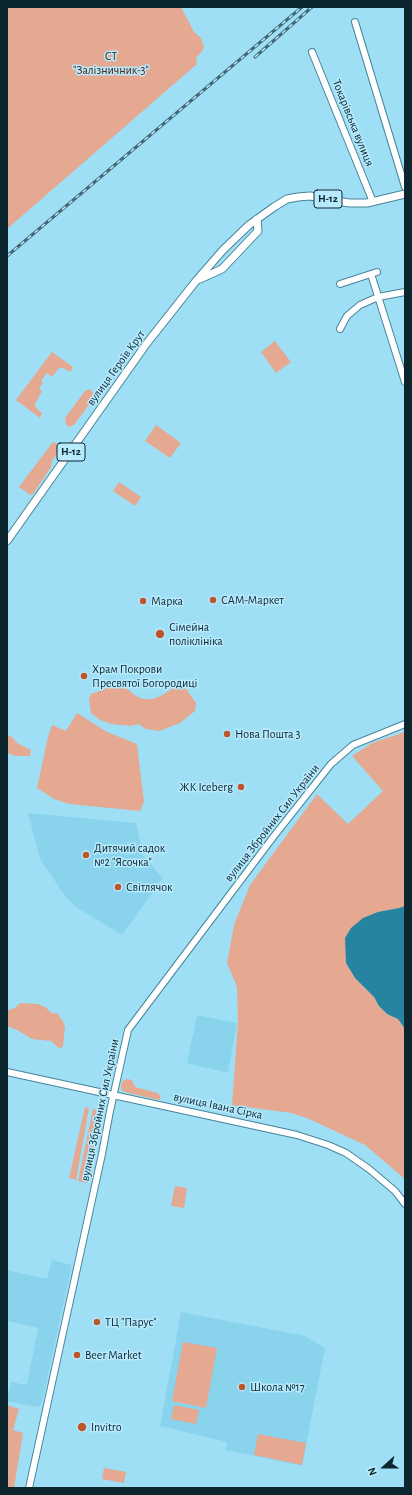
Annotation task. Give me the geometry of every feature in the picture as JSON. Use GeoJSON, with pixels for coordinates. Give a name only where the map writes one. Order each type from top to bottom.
{"type":"FeatureCollection","features":[{"type":"Feature","properties":{"kind":"main road","name":"Н-12"},"geometry":{"type":"LineString","coordinates":[[257,219],[287,199],[298,197],[310,196],[348,204],[373,202],[405,194]]}},
{"type":"Feature","properties":{"kind":"main road","name":"вулиця Героїв Крут"},"geometry":{"type":"LineString","coordinates":[[7,540],[80,439],[133,362],[196,281],[223,250],[257,219]]}},
{"type":"Feature","properties":{"kind":"main road"},"geometry":{"type":"LineString","coordinates":[[196,281],[222,269],[258,230],[257,219]]}},
{"type":"Feature","properties":{"kind":"street"},"geometry":{"type":"LineString","coordinates":[[355,22],[405,187]]}},
{"type":"Feature","properties":{"kind":"street","name":"Токарівська вулиця"},"geometry":{"type":"LineString","coordinates":[[312,52],[373,202]]}},
{"type":"Feature","properties":{"kind":"street"},"geometry":{"type":"LineString","coordinates":[[340,284],[374,273],[378,297],[405,382]]}},
{"type":"Feature","properties":{"kind":"street"},"geometry":{"type":"LineString","coordinates":[[340,328],[347,316],[360,305],[378,297],[405,292]]}},
{"type":"Feature","properties":{"kind":"street","name":"вулиця Збройних Сил України"},"geometry":{"type":"LineString","coordinates":[[29,1488],[128,1030],[323,773],[341,754],[353,746],[405,724]]}},
{"type":"Feature","properties":{"kind":"street","name":"вулиця Івана Сірка"},"geometry":{"type":"LineString","coordinates":[[7,1072],[297,1135],[328,1145],[346,1153],[369,1169],[394,1191],[405,1204]]}},
{"type":"Feature","properties":{"kind":"shaded area"},"geometry":{"type":"Polygon","coordinates":[[[28,813],[136,823],[142,850],[140,852],[163,878],[122,935],[76,907],[65,896],[40,859],[28,813]]]}},
{"type":"Feature","properties":{"kind":"shaded area"},"geometry":{"type":"Polygon","coordinates":[[[405,906],[405,1029],[398,1019],[387,1014],[379,1006],[374,997],[355,978],[346,963],[345,938],[351,928],[363,918],[378,912],[405,906]]]}},
{"type":"Feature","properties":{"kind":"shaded area"},"geometry":{"type":"Polygon","coordinates":[[[197,1015],[237,1023],[228,1073],[187,1063],[197,1015]]]}},
{"type":"Feature","properties":{"kind":"shaded area"},"geometry":{"type":"Polygon","coordinates":[[[52,1260],[72,1265],[42,1403],[40,1406],[36,1407],[7,1401],[11,1382],[27,1385],[38,1328],[7,1321],[7,1270],[47,1279],[52,1260]]]}},
{"type":"Feature","properties":{"kind":"shaded area","name":"Школа №17"},"geometry":{"type":"Polygon","coordinates":[[[181,1312],[305,1336],[325,1348],[302,1466],[226,1450],[227,1442],[160,1426],[181,1312]]]}},
{"type":"Feature","properties":{"kind":"green space","name":"СТ \"Залізничник-3\""},"geometry":{"type":"Polygon","coordinates":[[[7,7],[181,7],[194,32],[201,38],[204,47],[196,58],[197,64],[7,229],[7,7]]]}},
{"type":"Feature","properties":{"kind":"green space"},"geometry":{"type":"Polygon","coordinates":[[[275,341],[291,362],[276,373],[261,352],[275,341]]]}},
{"type":"Feature","properties":{"kind":"green space"},"geometry":{"type":"Polygon","coordinates":[[[52,352],[73,367],[70,372],[63,368],[59,368],[52,377],[47,373],[41,381],[43,383],[39,389],[42,391],[35,404],[36,408],[42,413],[40,418],[16,400],[52,352]]]}},
{"type":"Feature","properties":{"kind":"green space"},"geometry":{"type":"Polygon","coordinates":[[[90,389],[94,394],[94,398],[74,425],[69,427],[66,424],[65,418],[85,391],[90,389]]]}},
{"type":"Feature","properties":{"kind":"green space"},"geometry":{"type":"Polygon","coordinates":[[[156,425],[181,443],[170,458],[145,441],[156,425]]]}},
{"type":"Feature","properties":{"kind":"green space"},"geometry":{"type":"Polygon","coordinates":[[[54,442],[60,450],[52,461],[51,467],[33,494],[30,495],[19,487],[54,442]]]}},
{"type":"Feature","properties":{"kind":"green space"},"geometry":{"type":"Polygon","coordinates":[[[119,482],[141,497],[135,506],[113,491],[119,482]]]}},
{"type":"Feature","properties":{"kind":"green space"},"geometry":{"type":"Polygon","coordinates":[[[116,685],[122,685],[136,696],[143,699],[152,699],[161,696],[175,687],[186,689],[196,703],[195,711],[180,723],[159,731],[146,729],[138,724],[131,726],[112,724],[100,720],[91,713],[89,699],[91,694],[116,685]]]}},
{"type":"Feature","properties":{"kind":"green space"},"geometry":{"type":"Polygon","coordinates":[[[77,713],[107,732],[137,744],[144,802],[140,811],[69,804],[54,799],[37,788],[52,725],[66,731],[77,713]]]}},
{"type":"Feature","properties":{"kind":"green space"},"geometry":{"type":"Polygon","coordinates":[[[405,732],[405,906],[378,912],[346,951],[346,963],[355,978],[374,997],[379,1006],[387,1014],[398,1019],[405,1029],[405,1179],[365,1145],[307,1118],[291,1113],[232,1105],[238,1021],[237,987],[227,963],[234,925],[250,885],[317,794],[348,824],[383,791],[352,756],[372,743],[405,732]]]}},
{"type":"Feature","properties":{"kind":"green space"},"geometry":{"type":"Polygon","coordinates":[[[7,735],[12,737],[17,743],[31,750],[30,756],[16,756],[7,753],[7,735]]]}},
{"type":"Feature","properties":{"kind":"green space"},"geometry":{"type":"Polygon","coordinates":[[[20,1003],[38,1004],[45,1007],[52,1013],[60,1014],[58,1015],[63,1021],[65,1028],[63,1046],[60,1049],[51,1041],[32,1039],[7,1026],[7,1009],[9,1010],[15,1008],[20,1003]]]}},
{"type":"Feature","properties":{"kind":"green space"},"geometry":{"type":"Polygon","coordinates":[[[127,1079],[132,1080],[135,1087],[158,1093],[161,1098],[159,1100],[124,1092],[121,1089],[121,1084],[127,1079]]]}},
{"type":"Feature","properties":{"kind":"green space"},"geometry":{"type":"Polygon","coordinates":[[[85,1107],[89,1108],[76,1180],[69,1178],[85,1107]]]}},
{"type":"Feature","properties":{"kind":"green space"},"geometry":{"type":"Polygon","coordinates":[[[93,1109],[102,1111],[87,1183],[78,1181],[93,1109]]]}},
{"type":"Feature","properties":{"kind":"green space"},"geometry":{"type":"Polygon","coordinates":[[[175,1186],[187,1188],[184,1208],[171,1206],[175,1186]]]}},
{"type":"Feature","properties":{"kind":"green space"},"geometry":{"type":"Polygon","coordinates":[[[183,1342],[217,1348],[206,1408],[172,1401],[183,1342]]]}},
{"type":"Feature","properties":{"kind":"green space"},"geometry":{"type":"Polygon","coordinates":[[[7,1405],[19,1409],[13,1430],[23,1433],[14,1488],[7,1488],[7,1405]]]}},
{"type":"Feature","properties":{"kind":"green space"},"geometry":{"type":"Polygon","coordinates":[[[174,1405],[199,1410],[196,1424],[171,1419],[174,1405]]]}},
{"type":"Feature","properties":{"kind":"green space"},"geometry":{"type":"Polygon","coordinates":[[[258,1434],[306,1443],[302,1465],[254,1455],[258,1434]]]}},
{"type":"Feature","properties":{"kind":"green space"},"geometry":{"type":"Polygon","coordinates":[[[104,1468],[126,1472],[124,1483],[102,1479],[104,1468]]]}},
{"type":"Feature","properties":{"kind":"railway"},"geometry":{"type":"LineString","coordinates":[[7,256],[302,7]]}},
{"type":"Feature","properties":{"kind":"railway"},"geometry":{"type":"LineString","coordinates":[[255,57],[312,7]]}},
{"type":"Feature","properties":{"kind":"place","name":"САМ-Маркет"},"geometry":{"type":"Point","coordinates":[213,600]}},
{"type":"Feature","properties":{"kind":"place","name":"Марка"},"geometry":{"type":"Point","coordinates":[143,601]}},
{"type":"Feature","properties":{"kind":"place","name":"Сімейна поліклініка"},"geometry":{"type":"Point","coordinates":[160,634]}},
{"type":"Feature","properties":{"kind":"place","name":"Храм Покрови Пресвятої Богородиці"},"geometry":{"type":"Point","coordinates":[84,676]}},
{"type":"Feature","properties":{"kind":"place","name":"Нова Пошта 3"},"geometry":{"type":"Point","coordinates":[227,734]}},
{"type":"Feature","properties":{"kind":"place","name":"ЖК Iceberg"},"geometry":{"type":"Point","coordinates":[241,787]}},
{"type":"Feature","properties":{"kind":"place","name":"Дитячий садок №2 \"Ясочка\""},"geometry":{"type":"Point","coordinates":[86,855]}},
{"type":"Feature","properties":{"kind":"place","name":"Світлячок"},"geometry":{"type":"Point","coordinates":[118,887]}},
{"type":"Feature","properties":{"kind":"place","name":"ТЦ \"Парус\""},"geometry":{"type":"Point","coordinates":[97,1322]}},
{"type":"Feature","properties":{"kind":"place","name":"Beer Market"},"geometry":{"type":"Point","coordinates":[77,1355]}},
{"type":"Feature","properties":{"kind":"place","name":"Школа №17"},"geometry":{"type":"Point","coordinates":[242,1387]}},
{"type":"Feature","properties":{"kind":"place","name":"Invitro"},"geometry":{"type":"Point","coordinates":[82,1427]}}]}
